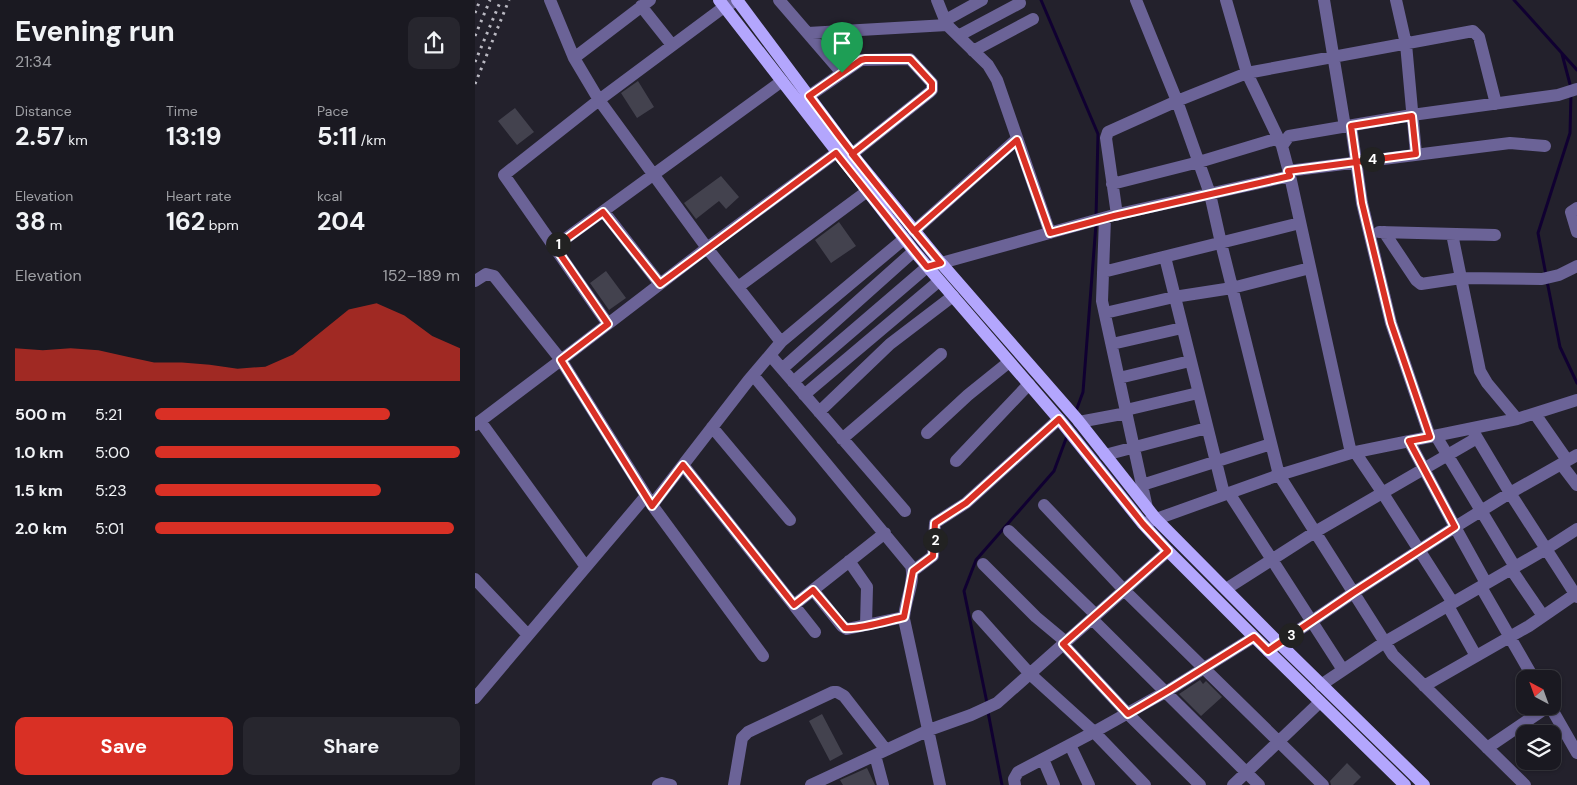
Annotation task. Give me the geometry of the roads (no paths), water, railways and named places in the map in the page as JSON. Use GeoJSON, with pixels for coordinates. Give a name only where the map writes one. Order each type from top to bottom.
{"type":"FeatureCollection","features":[{"type":"Feature","properties":{"kind":"main road"},"geometry":{"type":"LineString","coordinates":[[738,0],[852,154],[909,235],[914,252],[1072,435],[1143,524],[1268,651],[1405,785]]}},
{"type":"Feature","properties":{"kind":"main road"},"geometry":{"type":"LineString","coordinates":[[721,3],[866,192],[909,235],[941,263],[1078,421],[1156,519],[1321,685],[1424,785]]}},
{"type":"Feature","properties":{"kind":"street"},"geometry":{"type":"LineString","coordinates":[[550,0],[574,58],[599,100],[707,248],[781,342]]}},
{"type":"Feature","properties":{"kind":"street"},"geometry":{"type":"LineString","coordinates":[[608,324],[504,176],[599,100],[672,45],[721,3],[738,0]]}},
{"type":"Feature","properties":{"kind":"street"},"geometry":{"type":"LineString","coordinates":[[779,0],[842,73]]}},
{"type":"Feature","properties":{"kind":"street"},"geometry":{"type":"LineString","coordinates":[[937,0],[946,23],[988,65],[997,80],[1050,233]]}},
{"type":"Feature","properties":{"kind":"street"},"geometry":{"type":"LineString","coordinates":[[807,33],[946,23],[982,0]]}},
{"type":"Feature","properties":{"kind":"street"},"geometry":{"type":"LineString","coordinates":[[1136,0],[1177,101],[1210,194],[1279,475],[1393,655],[1525,785]]}},
{"type":"Feature","properties":{"kind":"street"},"geometry":{"type":"LineString","coordinates":[[1226,0],[1247,73],[1281,142],[1353,452],[1382,492],[1419,550],[1450,604],[1476,656]]}},
{"type":"Feature","properties":{"kind":"street"},"geometry":{"type":"LineString","coordinates":[[1324,0],[1356,161],[1362,203],[1391,323],[1433,437],[1447,454],[1543,616]]}},
{"type":"Feature","properties":{"kind":"street"},"geometry":{"type":"LineString","coordinates":[[1396,0],[1405,44],[1416,154]]}},
{"type":"Feature","properties":{"kind":"street"},"geometry":{"type":"LineString","coordinates":[[574,58],[645,3],[672,45]]}},
{"type":"Feature","properties":{"kind":"street"},"geometry":{"type":"LineString","coordinates":[[958,36],[1020,3]]}},
{"type":"Feature","properties":{"kind":"street"},"geometry":{"type":"LineString","coordinates":[[973,51],[1033,19]]}},
{"type":"Feature","properties":{"kind":"street"},"geometry":{"type":"LineString","coordinates":[[1147,508],[1102,301],[1103,272],[1111,216],[1112,184],[1106,138],[1108,132],[1177,101],[1247,73],[1470,31],[1475,32],[1479,37],[1496,104]]}},
{"type":"Feature","properties":{"kind":"street"},"geometry":{"type":"LineString","coordinates":[[809,96],[865,59],[906,58],[913,61],[932,83],[932,90],[930,92],[852,154]]}},
{"type":"Feature","properties":{"kind":"street"},"geometry":{"type":"LineString","coordinates":[[555,247],[782,81]]}},
{"type":"Feature","properties":{"kind":"street"},"geometry":{"type":"LineString","coordinates":[[1112,184],[1281,142],[1289,136],[1558,95],[1577,89]]}},
{"type":"Feature","properties":{"kind":"street"},"geometry":{"type":"LineString","coordinates":[[475,698],[586,567],[683,465],[781,342],[909,235],[1017,140]]}},
{"type":"Feature","properties":{"kind":"street"},"geometry":{"type":"LineString","coordinates":[[793,382],[927,267],[1111,216],[1210,194],[1289,173],[1356,161],[1510,143],[1545,146]]}},
{"type":"Feature","properties":{"kind":"street"},"geometry":{"type":"LineString","coordinates":[[586,567],[478,423],[707,248],[836,153]]}},
{"type":"Feature","properties":{"kind":"street"},"geometry":{"type":"LineString","coordinates":[[738,287],[866,192]]}},
{"type":"Feature","properties":{"kind":"street"},"geometry":{"type":"LineString","coordinates":[[1577,208],[1571,212],[1577,232]]}},
{"type":"Feature","properties":{"kind":"street"},"geometry":{"type":"LineString","coordinates":[[603,212],[660,284]]}},
{"type":"Feature","properties":{"kind":"street"},"geometry":{"type":"LineString","coordinates":[[1103,272],[1300,223]]}},
{"type":"Feature","properties":{"kind":"street"},"geometry":{"type":"LineString","coordinates":[[1369,232],[1495,235]]}},
{"type":"Feature","properties":{"kind":"street"},"geometry":{"type":"LineString","coordinates":[[1385,232],[1419,283],[1424,284],[1461,278],[1542,278],[1557,276],[1576,269]]}},
{"type":"Feature","properties":{"kind":"street"},"geometry":{"type":"LineString","coordinates":[[1452,234],[1480,371],[1487,383],[1517,419]]}},
{"type":"Feature","properties":{"kind":"street"},"geometry":{"type":"LineString","coordinates":[[782,368],[914,252]]}},
{"type":"Feature","properties":{"kind":"street"},"geometry":{"type":"LineString","coordinates":[[1165,257],[1207,428],[1227,494],[1273,559],[1343,670]]}},
{"type":"Feature","properties":{"kind":"street"},"geometry":{"type":"LineString","coordinates":[[1105,313],[1174,296],[1232,288],[1310,268]]}},
{"type":"Feature","properties":{"kind":"street"},"geometry":{"type":"LineString","coordinates":[[475,281],[486,274],[494,276],[561,360],[649,501],[763,656]]}},
{"type":"Feature","properties":{"kind":"street"},"geometry":{"type":"LineString","coordinates":[[804,395],[939,281]]}},
{"type":"Feature","properties":{"kind":"street"},"geometry":{"type":"LineString","coordinates":[[819,412],[886,348],[953,296]]}},
{"type":"Feature","properties":{"kind":"street"},"geometry":{"type":"LineString","coordinates":[[1112,344],[1182,328]]}},
{"type":"Feature","properties":{"kind":"street"},"geometry":{"type":"LineString","coordinates":[[842,439],[941,354]]}},
{"type":"Feature","properties":{"kind":"street"},"geometry":{"type":"LineString","coordinates":[[770,355],[905,512]]}},
{"type":"Feature","properties":{"kind":"street"},"geometry":{"type":"LineString","coordinates":[[1119,378],[1190,361]]}},
{"type":"Feature","properties":{"kind":"street"},"geometry":{"type":"LineString","coordinates":[[927,433],[972,391],[1009,362]]}},
{"type":"Feature","properties":{"kind":"street"},"geometry":{"type":"LineString","coordinates":[[753,375],[885,533],[909,563],[913,571],[904,617],[940,785]]}},
{"type":"Feature","properties":{"kind":"street"},"geometry":{"type":"LineString","coordinates":[[956,461],[1029,384]]}},
{"type":"Feature","properties":{"kind":"street"},"geometry":{"type":"LineString","coordinates":[[1078,421],[1126,412],[1199,393]]}},
{"type":"Feature","properties":{"kind":"street"},"geometry":{"type":"LineString","coordinates":[[1143,524],[1279,475],[1353,452],[1433,437],[1474,433],[1575,400]]}},
{"type":"Feature","properties":{"kind":"street"},"geometry":{"type":"LineString","coordinates":[[1535,414],[1568,460],[1577,485]]}},
{"type":"Feature","properties":{"kind":"street"},"geometry":{"type":"LineString","coordinates":[[913,571],[933,556],[935,523],[966,503],[1061,422]]}},
{"type":"Feature","properties":{"kind":"street"},"geometry":{"type":"LineString","coordinates":[[712,428],[790,520]]}},
{"type":"Feature","properties":{"kind":"street"},"geometry":{"type":"LineString","coordinates":[[1105,455],[1207,428]]}},
{"type":"Feature","properties":{"kind":"street"},"geometry":{"type":"LineString","coordinates":[[1226,589],[1315,532],[1447,454],[1474,433]]}},
{"type":"Feature","properties":{"kind":"street"},"geometry":{"type":"LineString","coordinates":[[1424,686],[1510,637],[1576,595],[1510,493],[1474,433]]}},
{"type":"Feature","properties":{"kind":"street"},"geometry":{"type":"LineString","coordinates":[[1409,441],[1529,670]]}},
{"type":"Feature","properties":{"kind":"street"},"geometry":{"type":"LineString","coordinates":[[1142,485],[1271,444]]}},
{"type":"Feature","properties":{"kind":"street"},"geometry":{"type":"LineString","coordinates":[[1268,651],[1455,527],[1568,460]]}},
{"type":"Feature","properties":{"kind":"street"},"geometry":{"type":"LineString","coordinates":[[683,465],[815,632]]}},
{"type":"Feature","properties":{"kind":"street"},"geometry":{"type":"LineString","coordinates":[[1043,506],[1203,669],[1323,785]]}},
{"type":"Feature","properties":{"kind":"street"},"geometry":{"type":"LineString","coordinates":[[1321,685],[1385,642],[1577,530]]}},
{"type":"Feature","properties":{"kind":"street"},"geometry":{"type":"LineString","coordinates":[[1009,531],[1259,785]]}},
{"type":"Feature","properties":{"kind":"street"},"geometry":{"type":"LineString","coordinates":[[794,605],[885,533]]}},
{"type":"Feature","properties":{"kind":"street"},"geometry":{"type":"LineString","coordinates":[[811,785],[929,730],[997,702],[1168,551]]}},
{"type":"Feature","properties":{"kind":"street"},"geometry":{"type":"LineString","coordinates":[[849,561],[867,587],[866,625]]}},
{"type":"Feature","properties":{"kind":"street"},"geometry":{"type":"LineString","coordinates":[[983,564],[1065,643],[1128,714],[1200,785]]}},
{"type":"Feature","properties":{"kind":"street"},"geometry":{"type":"LineString","coordinates":[[475,579],[528,635]]}},
{"type":"Feature","properties":{"kind":"street"},"geometry":{"type":"LineString","coordinates":[[813,590],[845,628],[904,617]]}},
{"type":"Feature","properties":{"kind":"street"},"geometry":{"type":"LineString","coordinates":[[978,616],[1030,674],[1094,732],[1145,785]]}},
{"type":"Feature","properties":{"kind":"street"},"geometry":{"type":"LineString","coordinates":[[1015,785],[1014,779],[1018,772],[1128,714],[1254,637]]}},
{"type":"Feature","properties":{"kind":"street"},"geometry":{"type":"LineString","coordinates":[[734,785],[742,738],[745,734],[833,692],[844,696],[881,753],[883,785]]}},
{"type":"Feature","properties":{"kind":"street"},"geometry":{"type":"LineString","coordinates":[[1233,785],[1321,702]]}},
{"type":"Feature","properties":{"kind":"street"},"geometry":{"type":"LineString","coordinates":[[1487,748],[1536,715]]}},
{"type":"Feature","properties":{"kind":"street"},"geometry":{"type":"LineString","coordinates":[[1554,715],[1577,753]]}},
{"type":"Feature","properties":{"kind":"street"},"geometry":{"type":"LineString","coordinates":[[1070,745],[1089,785]]}},
{"type":"Feature","properties":{"kind":"street"},"geometry":{"type":"LineString","coordinates":[[1043,759],[1054,785]]}},
{"type":"Feature","properties":{"kind":"street"},"geometry":{"type":"LineString","coordinates":[[658,785],[662,783],[671,785]]}},
{"type":"Feature","properties":{"kind":"waterway"},"geometry":{"type":"LineString","coordinates":[[1041,0],[1098,134],[1096,218]]}},
{"type":"Feature","properties":{"kind":"waterway"},"geometry":{"type":"LineString","coordinates":[[1514,0],[1577,70]]}},
{"type":"Feature","properties":{"kind":"waterway"},"geometry":{"type":"LineString","coordinates":[[1562,54],[1571,88]]}},
{"type":"Feature","properties":{"kind":"waterway"},"geometry":{"type":"LineString","coordinates":[[1546,275],[1538,233],[1570,133],[1571,94]]}},
{"type":"Feature","properties":{"kind":"waterway"},"geometry":{"type":"LineString","coordinates":[[1076,411],[1083,392],[1096,224]]}},
{"type":"Feature","properties":{"kind":"waterway"},"geometry":{"type":"LineString","coordinates":[[1547,281],[1560,347],[1577,383]]}},
{"type":"Feature","properties":{"kind":"waterway"},"geometry":{"type":"LineString","coordinates":[[987,703],[964,591],[976,560],[1054,471],[1067,436]]}},
{"type":"Feature","properties":{"kind":"waterway"},"geometry":{"type":"LineString","coordinates":[[988,712],[1002,785]]}},
{"type":"Feature","properties":{"kind":"railway"},"geometry":{"type":"LineString","coordinates":[[475,13],[480,0]]}},
{"type":"Feature","properties":{"kind":"railway"},"geometry":{"type":"LineString","coordinates":[[475,36],[490,0]]}},
{"type":"Feature","properties":{"kind":"railway"},"geometry":{"type":"LineString","coordinates":[[475,62],[501,0]]}},
{"type":"Feature","properties":{"kind":"railway"},"geometry":{"type":"LineString","coordinates":[[475,84],[509,0]]}}]}
